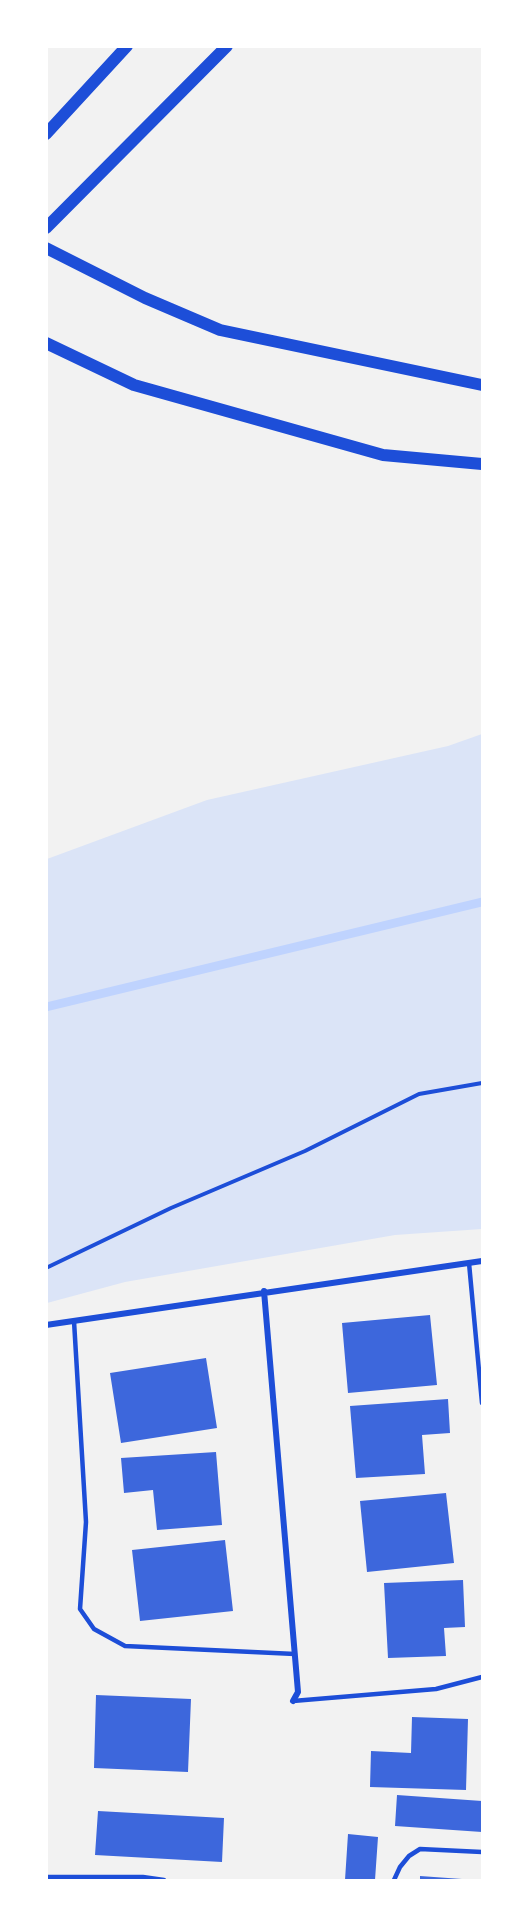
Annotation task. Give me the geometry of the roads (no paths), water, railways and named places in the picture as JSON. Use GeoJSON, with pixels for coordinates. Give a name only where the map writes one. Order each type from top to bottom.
{"type":"FeatureCollection","features":[{"type":"Feature","properties":{"kind":"main road"},"geometry":{"type":"LineString","coordinates":[[46,134],[127,46]]}},
{"type":"Feature","properties":{"kind":"main road"},"geometry":{"type":"LineString","coordinates":[[46,228],[227,46]]}},
{"type":"Feature","properties":{"kind":"main road"},"geometry":{"type":"LineString","coordinates":[[46,248],[145,298],[220,330],[483,385]]}},
{"type":"Feature","properties":{"kind":"main road"},"geometry":{"type":"LineString","coordinates":[[46,343],[134,385],[382,456],[483,464]]}},
{"type":"Feature","properties":{"kind":"street"},"geometry":{"type":"LineString","coordinates":[[46,1325],[264,1291],[483,1261]]}},
{"type":"Feature","properties":{"kind":"street"},"geometry":{"type":"LineString","coordinates":[[264,1291],[298,1692],[293,1701]]}},
{"type":"Feature","properties":{"kind":"lane"},"geometry":{"type":"LineString","coordinates":[[469,1263],[483,1403]]}},
{"type":"Feature","properties":{"kind":"lane"},"geometry":{"type":"LineString","coordinates":[[74,1321],[86,1522],[80,1609],[94,1629],[125,1646],[295,1654]]}},
{"type":"Feature","properties":{"kind":"lane"},"geometry":{"type":"LineString","coordinates":[[293,1701],[436,1689],[483,1677]]}},
{"type":"Feature","properties":{"kind":"lane"},"geometry":{"type":"LineString","coordinates":[[394,1881],[400,1867],[409,1856],[420,1850],[483,1852]]}},
{"type":"Feature","properties":{"kind":"lane"},"geometry":{"type":"LineString","coordinates":[[46,1877],[78,1879],[142,1877],[164,1881]]}},
{"type":"Feature","properties":{"kind":"waterway"},"geometry":{"type":"LineString","coordinates":[[46,1007],[482,902]]}}]}
